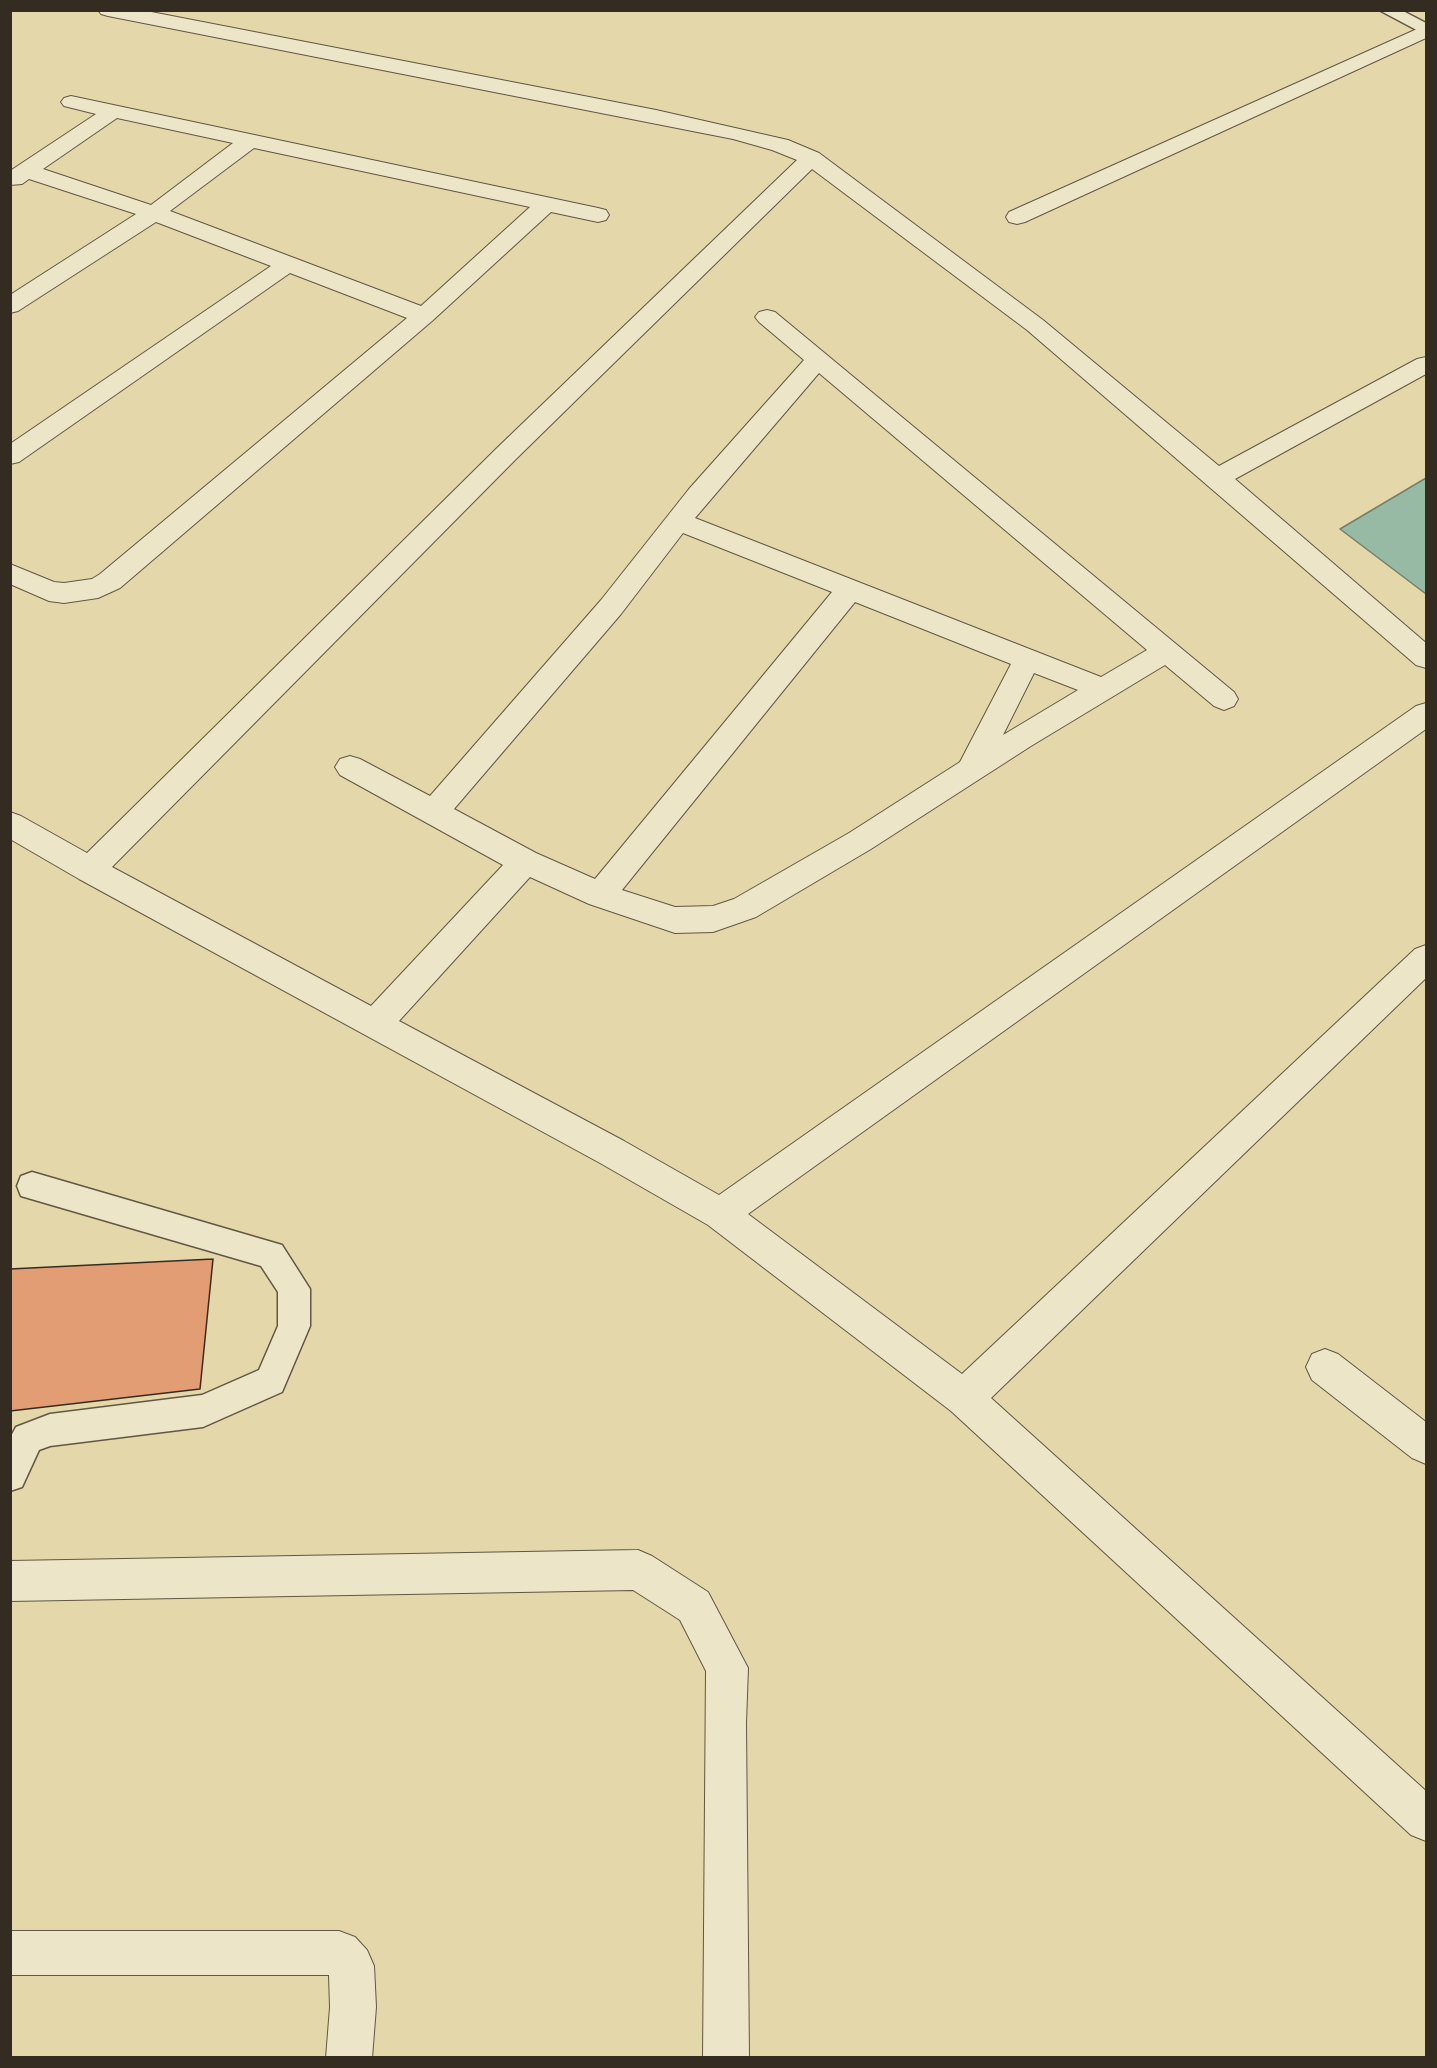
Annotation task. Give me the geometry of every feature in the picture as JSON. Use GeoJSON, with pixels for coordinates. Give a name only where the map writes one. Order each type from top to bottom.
{"type":"FeatureCollection","features":[{"type":"Feature","properties":{"kind":"street"},"geometry":{"type":"LineString","coordinates":[[108,10],[656,116],[747,136],[812,158],[1035,326],[1217,478],[1426,658]]}},
{"type":"Feature","properties":{"kind":"street"},"geometry":{"type":"LineString","coordinates":[[1017,218],[1426,31]]}},
{"type":"Feature","properties":{"kind":"street"},"geometry":{"type":"LineString","coordinates":[[71,102],[598,215]]}},
{"type":"Feature","properties":{"kind":"street"},"geometry":{"type":"LineString","coordinates":[[19,176],[114,111]]}},
{"type":"Feature","properties":{"kind":"street"},"geometry":{"type":"LineString","coordinates":[[10,306],[154,213],[251,140]]}},
{"type":"Feature","properties":{"kind":"street"},"geometry":{"type":"LineString","coordinates":[[90,870],[507,453],[812,158]]}},
{"type":"Feature","properties":{"kind":"street"},"geometry":{"type":"LineString","coordinates":[[19,176],[154,213],[424,316]]}},
{"type":"Feature","properties":{"kind":"street"},"geometry":{"type":"LineString","coordinates":[[10,573],[49,591],[64,593],[98,588],[110,581],[424,316],[546,204]]}},
{"type":"Feature","properties":{"kind":"street"},"geometry":{"type":"LineString","coordinates":[[10,456],[287,265]]}},
{"type":"Feature","properties":{"kind":"street"},"geometry":{"type":"LineString","coordinates":[[767,317],[1224,699]]}},
{"type":"Feature","properties":{"kind":"street"},"geometry":{"type":"LineString","coordinates":[[434,812],[611,607],[698,495],[817,361]]}},
{"type":"Feature","properties":{"kind":"street"},"geometry":{"type":"LineString","coordinates":[[1217,478],[1426,364]]}},
{"type":"Feature","properties":{"kind":"street"},"geometry":{"type":"LineString","coordinates":[[678,521],[1103,689]]}},
{"type":"Feature","properties":{"kind":"street"},"geometry":{"type":"LineString","coordinates":[[600,895],[850,589]]}},
{"type":"Feature","properties":{"kind":"street"},"geometry":{"type":"LineString","coordinates":[[350,767],[525,862],[600,895],[675,920],[713,919],[745,908],[860,841],[971,770],[1167,651]]}},
{"type":"Feature","properties":{"kind":"street"},"geometry":{"type":"LineString","coordinates":[[971,770],[1027,659]]}},
{"type":"Feature","properties":{"kind":"street"},"geometry":{"type":"LineString","coordinates":[[720,1214],[1426,714]]}},
{"type":"Feature","properties":{"kind":"street"},"geometry":{"type":"LineString","coordinates":[[10,825],[612,1152],[720,1214],[964,1398],[1426,1820]]}},
{"type":"Feature","properties":{"kind":"street"},"geometry":{"type":"LineString","coordinates":[[375,1024],[525,862]]}},
{"type":"Feature","properties":{"kind":"street"},"geometry":{"type":"LineString","coordinates":[[964,1398],[1426,958]]}},
{"type":"Feature","properties":{"kind":"street"},"geometry":{"type":"LineString","coordinates":[[1325,1367],[1426,1444]]}},
{"type":"Feature","properties":{"kind":"street"},"geometry":{"type":"LineString","coordinates":[[10,1581],[638,1570],[694,1606],[727,1668],[725,1723],[726,2058]]}},
{"type":"Feature","properties":{"kind":"street"},"geometry":{"type":"LineString","coordinates":[[10,1953],[339,1953],[351,1966],[353,2007],[349,2058]]}},
{"type":"Feature","properties":{"kind":"lane"},"geometry":{"type":"LineString","coordinates":[[1387,10],[1426,31]]}},
{"type":"Feature","properties":{"kind":"lane"},"geometry":{"type":"LineString","coordinates":[[10,1475],[28,1438],[50,1430],[203,1411],[271,1381],[294,1326],[294,1289],[271,1255],[32,1186]]}},
{"type":"Feature","properties":{"kind":"shaded area"},"geometry":{"type":"Polygon","coordinates":[[[1426,478],[1426,594],[1340,529],[1426,478]]]}},
{"type":"Feature","properties":{"kind":"building"},"geometry":{"type":"Polygon","coordinates":[[[213,1259],[200,1389],[10,1411],[10,1269],[213,1259]]]}}]}
